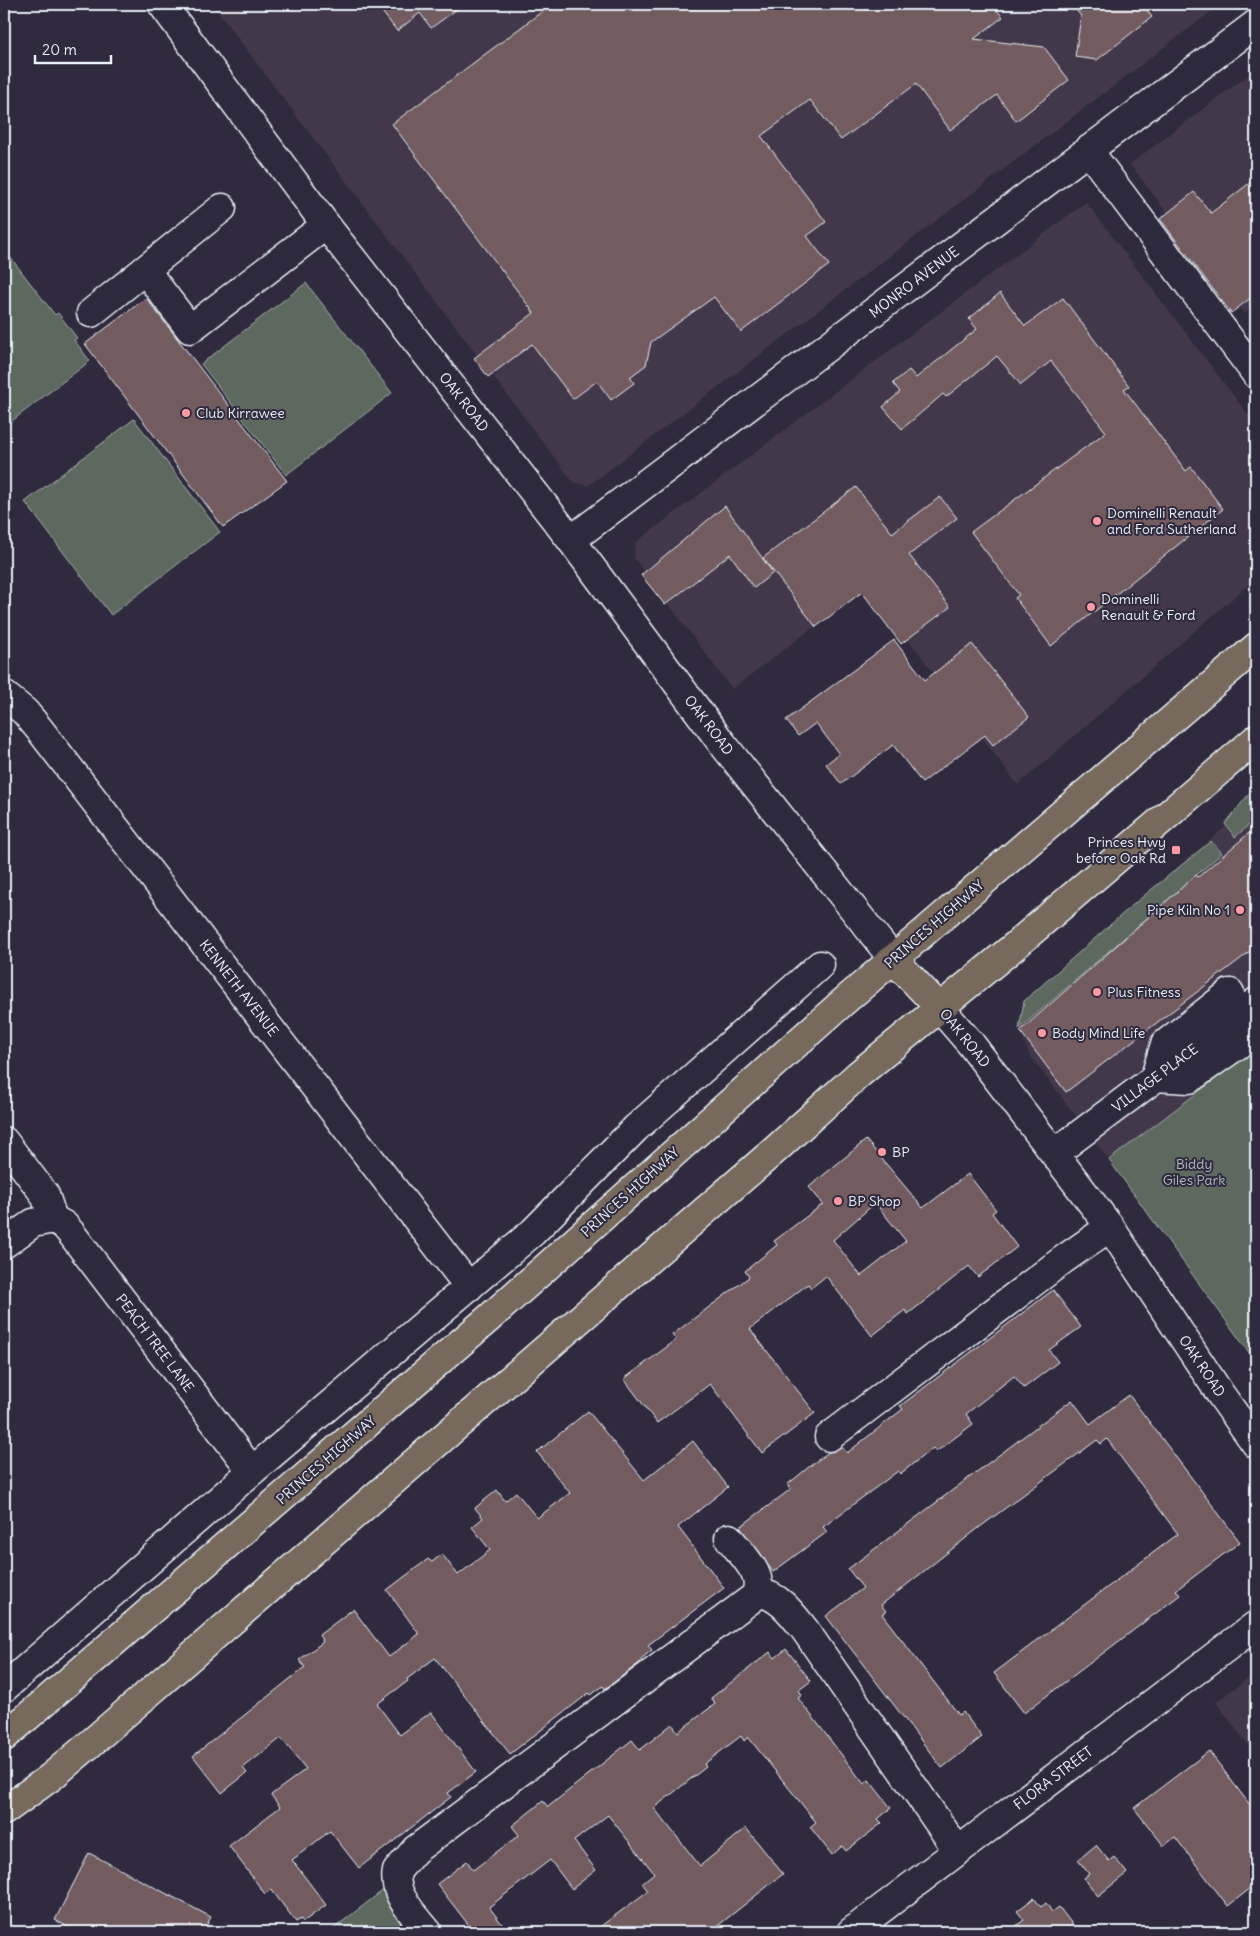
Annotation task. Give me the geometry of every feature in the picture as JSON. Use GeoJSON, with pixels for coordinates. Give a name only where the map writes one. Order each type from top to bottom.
{"type":"FeatureCollection","features":[{"type":"Feature","properties":{"kind":"highway","name":"PRINCES HIGHWAY"},"geometry":{"type":"LineString","coordinates":[[4,1737],[488,1320],[756,1078],[1256,648]]}},
{"type":"Feature","properties":{"kind":"highway"},"geometry":{"type":"LineString","coordinates":[[4,1822],[51,1777],[939,1007],[1010,950],[1256,739]]}},
{"type":"Feature","properties":{"kind":"highway","name":"OAK ROAD"},"geometry":{"type":"LineString","coordinates":[[893,959],[939,1007]]}},
{"type":"Feature","properties":{"kind":"highway"},"geometry":{"type":"LineString","coordinates":[[4,1811],[51,1777]]}},
{"type":"Feature","properties":{"kind":"street","name":"OAK ROAD"},"geometry":{"type":"LineString","coordinates":[[162,4],[326,225],[571,540],[718,738],[893,959]]}},
{"type":"Feature","properties":{"kind":"street","name":"MONRO AVENUE"},"geometry":{"type":"LineString","coordinates":[[571,540],[1256,24]]}},
{"type":"Feature","properties":{"kind":"street"},"geometry":{"type":"LineString","coordinates":[[1088,150],[1256,374]]}},
{"type":"Feature","properties":{"kind":"street"},"geometry":{"type":"LineString","coordinates":[[91,313],[222,208]]}},
{"type":"Feature","properties":{"kind":"street"},"geometry":{"type":"LineString","coordinates":[[145,270],[190,329],[326,225]]}},
{"type":"Feature","properties":{"kind":"street","name":"KENNETH AVENUE"},"geometry":{"type":"LineString","coordinates":[[4,695],[25,712],[40,730],[469,1287]]}},
{"type":"Feature","properties":{"kind":"street"},"geometry":{"type":"LineString","coordinates":[[4,1688],[252,1471],[533,1232],[636,1128],[820,965]]}},
{"type":"Feature","properties":{"kind":"street"},"geometry":{"type":"LineString","coordinates":[[1230,993],[1165,1044],[1156,1077],[1189,1079],[1256,1032]]}},
{"type":"Feature","properties":{"kind":"street","name":"VILLAGE PLACE"},"geometry":{"type":"LineString","coordinates":[[1054,1153],[1256,1002]]}},
{"type":"Feature","properties":{"kind":"street","name":"OAK ROAD"},"geometry":{"type":"LineString","coordinates":[[939,1007],[971,1044],[1110,1227],[1221,1395],[1256,1444]]}},
{"type":"Feature","properties":{"kind":"street"},"geometry":{"type":"LineString","coordinates":[[4,1141],[45,1195],[53,1219],[33,1223],[4,1244]]}},
{"type":"Feature","properties":{"kind":"street","name":"PEACH TREE LANE"},"geometry":{"type":"LineString","coordinates":[[53,1219],[64,1225],[71,1233],[252,1471]]}},
{"type":"Feature","properties":{"kind":"street"},"geometry":{"type":"LineString","coordinates":[[829,1437],[1064,1259],[1110,1227]]}},
{"type":"Feature","properties":{"kind":"street"},"geometry":{"type":"LineString","coordinates":[[729,1538],[757,1576],[758,1592]]}},
{"type":"Feature","properties":{"kind":"street"},"geometry":{"type":"LineString","coordinates":[[758,1592],[772,1596],[794,1617],[958,1851]]}},
{"type":"Feature","properties":{"kind":"street"},"geometry":{"type":"LineString","coordinates":[[428,1932],[404,1901],[397,1887],[397,1870],[415,1850],[746,1603],[758,1592]]}},
{"type":"Feature","properties":{"kind":"street","name":"FLORA STREET"},"geometry":{"type":"LineString","coordinates":[[851,1932],[1256,1625]]}},
{"type":"Feature","properties":{"kind":"shaded area"},"geometry":{"type":"Polygon","coordinates":[[[212,4],[1221,4],[588,486],[573,482],[212,4]]]}},
{"type":"Feature","properties":{"kind":"shaded area"},"geometry":{"type":"Polygon","coordinates":[[[1256,69],[1256,304],[1244,314],[1130,164],[1256,69]]]}},
{"type":"Feature","properties":{"kind":"shaded area"},"geometry":{"type":"Polygon","coordinates":[[[1086,202],[1256,425],[1256,578],[1018,785],[868,586],[732,689],[634,558],[635,543],[1086,202]]]}},
{"type":"Feature","properties":{"kind":"shaded area"},"geometry":{"type":"Polygon","coordinates":[[[1256,789],[1256,1048],[1109,1160],[1031,1057],[1025,1045],[1020,1025],[1025,1005],[1035,992],[1232,821],[1256,789]]]}},
{"type":"Feature","properties":{"kind":"shaded area"},"geometry":{"type":"Polygon","coordinates":[[[1256,1672],[1256,1756],[1216,1702],[1256,1672]]]}},
{"type":"Feature","properties":{"kind":"green space"},"geometry":{"type":"Polygon","coordinates":[[[4,249],[55,315],[58,313],[77,338],[74,340],[90,361],[4,427],[4,249]]]}},
{"type":"Feature","properties":{"kind":"green space"},"geometry":{"type":"Polygon","coordinates":[[[306,283],[392,393],[286,475],[201,364],[306,283]]]}},
{"type":"Feature","properties":{"kind":"green space"},"geometry":{"type":"Polygon","coordinates":[[[134,419],[220,532],[111,615],[25,502],[134,419]]]}},
{"type":"Feature","properties":{"kind":"green space"},"geometry":{"type":"Polygon","coordinates":[[[1256,785],[1256,819],[1235,837],[1225,824],[1256,785]]]}},
{"type":"Feature","properties":{"kind":"green space"},"geometry":{"type":"Polygon","coordinates":[[[1211,841],[1222,853],[1019,1029],[1024,1001],[1135,903],[1211,841]]]}},
{"type":"Feature","properties":{"kind":"green space","name":"Biddy Giles Park"},"geometry":{"type":"Polygon","coordinates":[[[1256,1048],[1256,1362],[1109,1160],[1256,1048]]]}},
{"type":"Feature","properties":{"kind":"green space"},"geometry":{"type":"Polygon","coordinates":[[[399,1878],[440,1932],[329,1932],[399,1878]]]}},
{"type":"Feature","properties":{"kind":"building"},"geometry":{"type":"Polygon","coordinates":[[[376,4],[464,4],[431,28],[420,13],[397,31],[376,4]]]}},
{"type":"Feature","properties":{"kind":"building"},"geometry":{"type":"Polygon","coordinates":[[[552,4],[991,4],[1003,17],[974,39],[1044,47],[1069,80],[1016,121],[997,95],[950,130],[916,84],[841,140],[810,100],[761,136],[826,222],[807,236],[829,265],[741,332],[714,297],[651,342],[646,365],[630,377],[634,383],[611,400],[597,381],[573,399],[532,344],[488,377],[474,358],[534,313],[392,124],[552,4]]]}},
{"type":"Feature","properties":{"kind":"building"},"geometry":{"type":"Polygon","coordinates":[[[1071,4],[1142,4],[1152,17],[1097,60],[1075,57],[1081,16],[1071,4]]]}},
{"type":"Feature","properties":{"kind":"building"},"geometry":{"type":"Polygon","coordinates":[[[1256,178],[1256,294],[1231,313],[1160,219],[1194,192],[1211,213],[1256,178]]]}},
{"type":"Feature","properties":{"kind":"building","name":"Dominelli Renault and Ford Sutherland"},"geometry":{"type":"Polygon","coordinates":[[[1000,293],[1025,326],[1063,298],[1129,386],[1124,389],[1186,471],[1191,467],[1223,509],[1051,646],[1015,598],[1019,595],[971,532],[1106,432],[1051,361],[1021,385],[997,356],[946,397],[943,394],[902,429],[883,407],[900,392],[893,383],[909,370],[916,378],[977,329],[969,319],[1000,293]]]}},
{"type":"Feature","properties":{"kind":"building","name":"Club Kirrawee"},"geometry":{"type":"Polygon","coordinates":[[[146,298],[287,481],[223,527],[85,344],[146,298]]]}},
{"type":"Feature","properties":{"kind":"building"},"geometry":{"type":"Polygon","coordinates":[[[856,487],[892,533],[940,497],[957,518],[909,555],[950,607],[901,644],[862,592],[816,627],[763,558],[856,487]]]}},
{"type":"Feature","properties":{"kind":"building"},"geometry":{"type":"Polygon","coordinates":[[[725,506],[773,573],[754,588],[730,554],[665,605],[641,575],[725,506]]]}},
{"type":"Feature","properties":{"kind":"building"},"geometry":{"type":"Polygon","coordinates":[[[894,640],[925,680],[972,644],[1029,717],[993,745],[985,735],[922,783],[893,745],[841,784],[826,764],[839,754],[816,723],[798,736],[786,720],[894,640]]]}},
{"type":"Feature","properties":{"kind":"building"},"geometry":{"type":"Polygon","coordinates":[[[1256,827],[1256,947],[1066,1092],[1020,1031],[1196,875],[1198,877],[1256,827]]]}},
{"type":"Feature","properties":{"kind":"building"},"geometry":{"type":"Polygon","coordinates":[[[866,1140],[923,1208],[968,1174],[996,1210],[992,1213],[1017,1247],[978,1277],[969,1266],[908,1314],[905,1310],[872,1336],[826,1276],[811,1288],[808,1284],[750,1329],[815,1413],[762,1453],[710,1384],[657,1423],[624,1379],[676,1340],[672,1335],[749,1277],[745,1271],[777,1245],[774,1241],[823,1204],[809,1187],[866,1140]],[[875,1203],[833,1240],[861,1276],[906,1241],[875,1203]]]}},
{"type":"Feature","properties":{"kind":"building"},"geometry":{"type":"Polygon","coordinates":[[[1053,1290],[1081,1327],[1049,1350],[1058,1362],[1024,1388],[1014,1376],[966,1414],[973,1424],[936,1452],[933,1448],[900,1474],[898,1471],[823,1527],[827,1532],[773,1572],[740,1527],[791,1489],[788,1484],[815,1462],[829,1452],[842,1447],[847,1453],[903,1409],[900,1406],[1053,1290]]]}},
{"type":"Feature","properties":{"kind":"building"},"geometry":{"type":"Polygon","coordinates":[[[1129,1395],[1240,1542],[1176,1590],[1180,1595],[1024,1713],[994,1673],[1178,1534],[1107,1439],[1101,1444],[1097,1440],[980,1527],[881,1605],[886,1611],[882,1614],[959,1715],[963,1712],[982,1737],[942,1768],[826,1616],[863,1588],[848,1569],[1072,1400],[1090,1424],[1129,1395]]]}},
{"type":"Feature","properties":{"kind":"building"},"geometry":{"type":"Polygon","coordinates":[[[588,1411],[644,1480],[693,1441],[728,1487],[678,1527],[724,1588],[648,1645],[652,1650],[641,1659],[642,1661],[605,1689],[603,1686],[591,1695],[589,1693],[510,1754],[435,1658],[407,1679],[408,1681],[377,1704],[400,1735],[431,1712],[476,1772],[448,1793],[451,1797],[359,1868],[330,1831],[292,1860],[326,1905],[303,1922],[301,1919],[296,1922],[271,1889],[265,1894],[229,1846],[280,1807],[271,1795],[306,1769],[281,1738],[243,1768],[247,1773],[222,1793],[193,1756],[305,1667],[299,1660],[323,1642],[319,1635],[353,1609],[389,1657],[419,1634],[387,1590],[428,1559],[432,1562],[442,1554],[458,1575],[490,1550],[472,1527],[483,1518],[475,1508],[497,1490],[505,1501],[516,1492],[537,1518],[570,1493],[537,1452],[588,1411]]]}},
{"type":"Feature","properties":{"kind":"building"},"geometry":{"type":"Polygon","coordinates":[[[786,1649],[811,1681],[799,1690],[802,1695],[798,1698],[864,1784],[869,1780],[891,1808],[878,1819],[882,1823],[846,1851],[842,1846],[832,1855],[810,1827],[816,1822],[748,1737],[744,1741],[741,1736],[704,1764],[706,1767],[654,1808],[700,1866],[746,1828],[783,1874],[710,1932],[593,1932],[648,1891],[642,1883],[654,1873],[608,1815],[574,1841],[596,1870],[572,1889],[550,1860],[489,1907],[508,1932],[474,1932],[437,1884],[467,1861],[473,1870],[519,1835],[512,1826],[543,1801],[548,1807],[632,1740],[640,1750],[672,1724],[678,1732],[715,1704],[711,1698],[770,1652],[775,1658],[786,1649]]]}},
{"type":"Feature","properties":{"kind":"building"},"geometry":{"type":"Polygon","coordinates":[[[1209,1751],[1256,1813],[1256,1884],[1228,1906],[1175,1837],[1164,1846],[1134,1808],[1209,1751]]]}},
{"type":"Feature","properties":{"kind":"building"},"geometry":{"type":"Polygon","coordinates":[[[1096,1845],[1109,1861],[1114,1857],[1127,1873],[1098,1896],[1084,1878],[1089,1874],[1078,1860],[1096,1845]]]}},
{"type":"Feature","properties":{"kind":"building"},"geometry":{"type":"Polygon","coordinates":[[[89,1853],[211,1917],[203,1932],[78,1932],[55,1920],[89,1853]]]}},
{"type":"Feature","properties":{"kind":"building"},"geometry":{"type":"Polygon","coordinates":[[[1034,1898],[1041,1907],[1046,1903],[1052,1912],[1059,1907],[1078,1932],[1008,1932],[1024,1920],[1017,1911],[1034,1898]]]}},
{"type":"Feature","properties":{"kind":"place","name":"Club Kirrawee"},"geometry":{"type":"Point","coordinates":[186,413]}},
{"type":"Feature","properties":{"kind":"place","name":"Dominelli Renault and Ford Sutherland"},"geometry":{"type":"Point","coordinates":[1097,521]}},
{"type":"Feature","properties":{"kind":"place","name":"Dominelli Renault & Ford"},"geometry":{"type":"Point","coordinates":[1091,607]}},
{"type":"Feature","properties":{"kind":"place","name":"Princes Hwy before Oak Rd"},"geometry":{"type":"Point","coordinates":[1176,850]}},
{"type":"Feature","properties":{"kind":"place","name":"Pipe Kiln No 1"},"geometry":{"type":"Point","coordinates":[1240,910]}},
{"type":"Feature","properties":{"kind":"place","name":"Plus Fitness"},"geometry":{"type":"Point","coordinates":[1097,992]}},
{"type":"Feature","properties":{"kind":"place","name":"Body Mind Life"},"geometry":{"type":"Point","coordinates":[1042,1033]}},
{"type":"Feature","properties":{"kind":"place","name":"BP"},"geometry":{"type":"Point","coordinates":[882,1152]}},
{"type":"Feature","properties":{"kind":"place","name":"BP Shop"},"geometry":{"type":"Point","coordinates":[838,1201]}}]}
